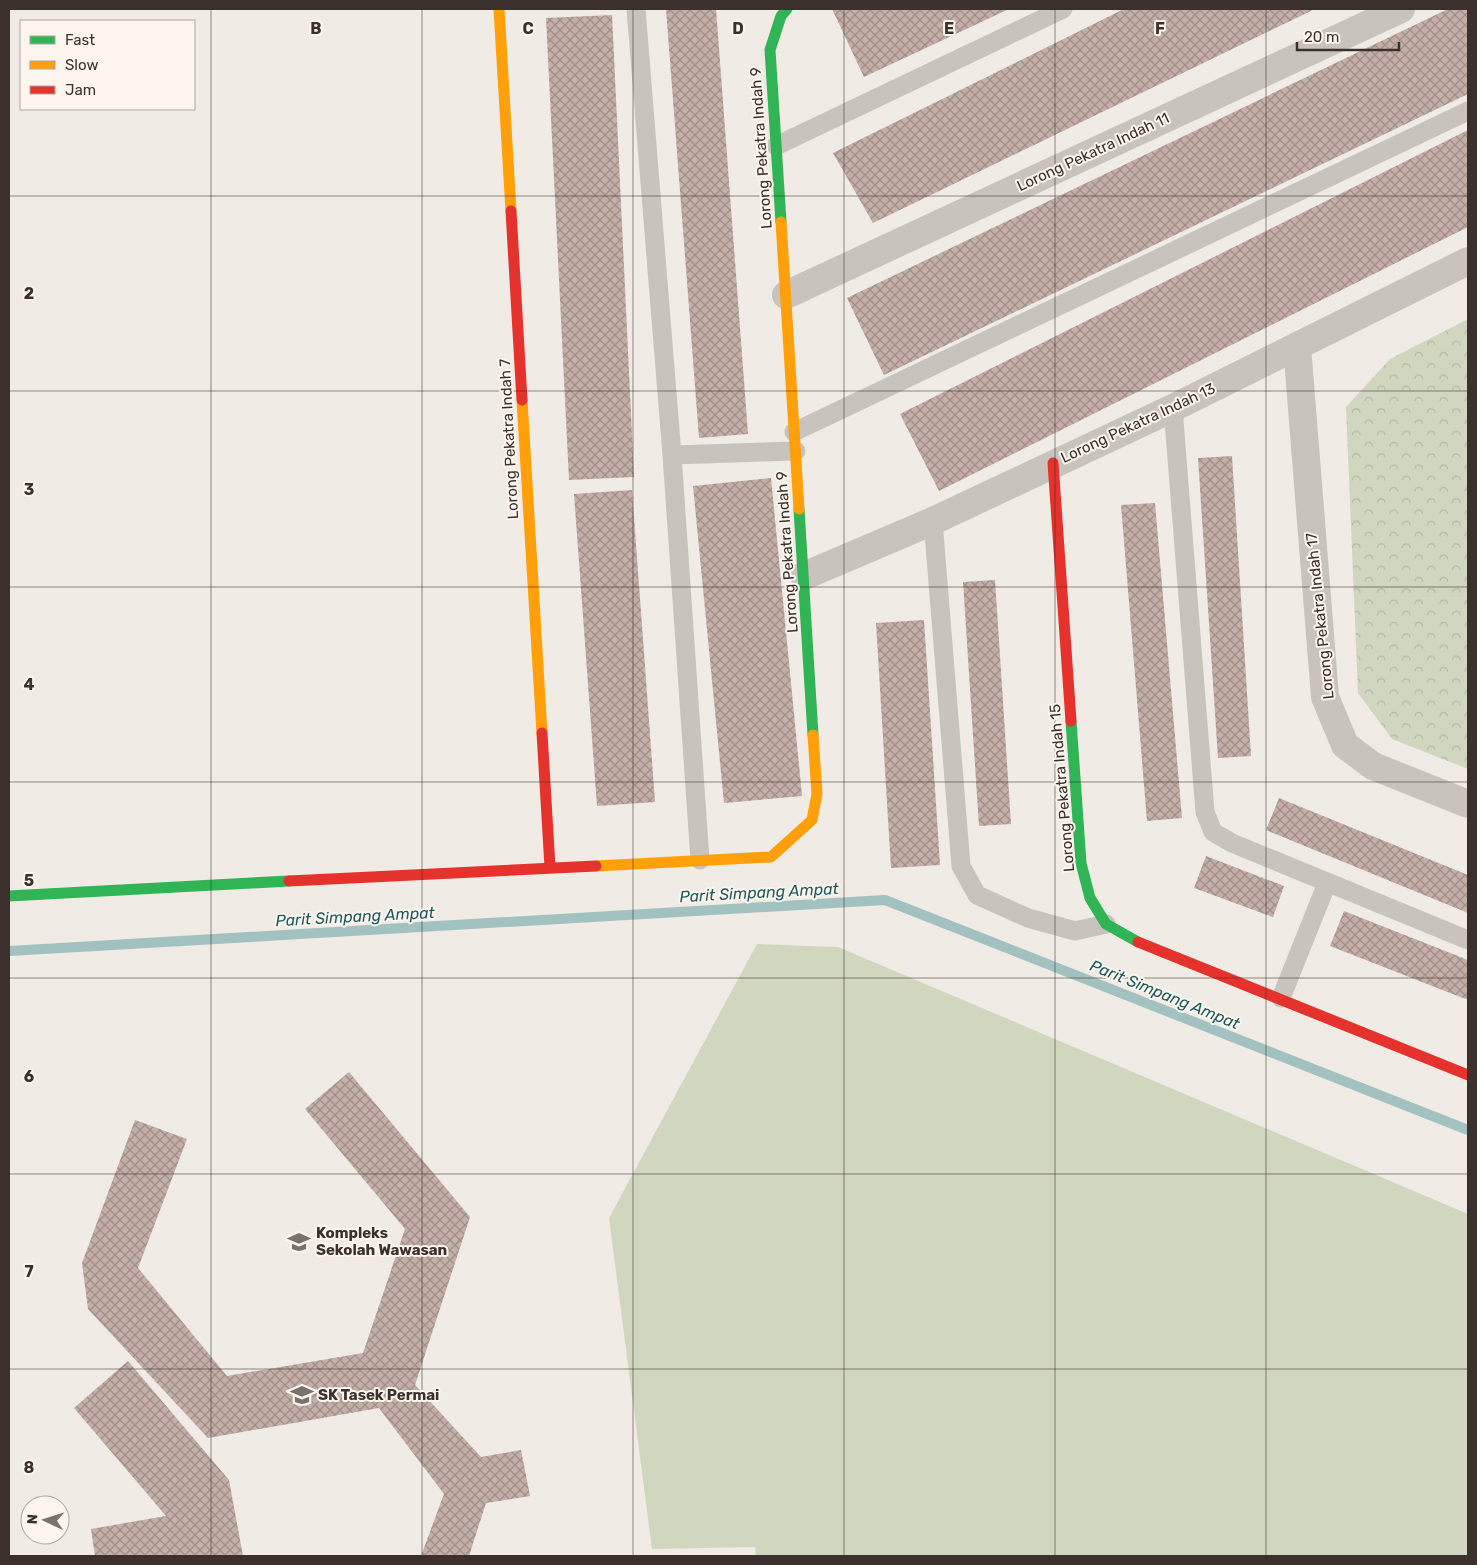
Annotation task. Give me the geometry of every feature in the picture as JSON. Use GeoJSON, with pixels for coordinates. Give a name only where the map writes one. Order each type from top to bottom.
{"type":"FeatureCollection","features":[{"type":"Feature","properties":{"kind":"street","name":"Lorong Pekatra Indah 7"},"geometry":{"type":"LineString","coordinates":[[499,9],[550,867]]}},
{"type":"Feature","properties":{"kind":"street","name":"Lorong Pekatra Indah 9"},"geometry":{"type":"LineString","coordinates":[[9,896],[771,857],[812,820],[818,794],[770,50],[781,16],[787,9]]}},
{"type":"Feature","properties":{"kind":"street","name":"Lorong Pekatra Indah 11"},"geometry":{"type":"LineString","coordinates":[[786,295],[1401,9]]}},
{"type":"Feature","properties":{"kind":"street","name":"Lorong Pekatra Indah 13"},"geometry":{"type":"LineString","coordinates":[[804,576],[933,521],[1173,408],[1468,261]]}},
{"type":"Feature","properties":{"kind":"street","name":"Lorong Pekatra Indah 17"},"geometry":{"type":"LineString","coordinates":[[1297,346],[1325,697],[1345,745],[1373,766],[1468,804]]}},
{"type":"Feature","properties":{"kind":"street","name":"Lorong Pekatra Indah 15"},"geometry":{"type":"LineString","coordinates":[[1053,463],[1081,863],[1090,898],[1106,924],[1137,941],[1468,1075]]}},
{"type":"Feature","properties":{"kind":"lane"},"geometry":{"type":"LineString","coordinates":[[636,9],[672,455],[700,860]]}},
{"type":"Feature","properties":{"kind":"lane"},"geometry":{"type":"LineString","coordinates":[[776,146],[1063,9]]}},
{"type":"Feature","properties":{"kind":"lane"},"geometry":{"type":"LineString","coordinates":[[794,432],[1468,111]]}},
{"type":"Feature","properties":{"kind":"lane"},"geometry":{"type":"LineString","coordinates":[[1173,408],[1205,812],[1213,832],[1232,843],[1468,940]]}},
{"type":"Feature","properties":{"kind":"lane"},"geometry":{"type":"LineString","coordinates":[[672,455],[796,451]]}},
{"type":"Feature","properties":{"kind":"lane"},"geometry":{"type":"LineString","coordinates":[[933,521],[960,866],[977,895],[1028,918],[1075,931],[1106,924]]}},
{"type":"Feature","properties":{"kind":"lane"},"geometry":{"type":"LineString","coordinates":[[1281,998],[1327,883]]}},
{"type":"Feature","properties":{"kind":"green space"},"geometry":{"type":"Polygon","coordinates":[[[1468,319],[1468,769],[1392,739],[1358,693],[1346,407],[1390,359],[1468,319]]]}},
{"type":"Feature","properties":{"kind":"green space"},"geometry":{"type":"Polygon","coordinates":[[[757,944],[838,947],[1468,1214],[1468,1556],[756,1556],[755,1547],[652,1549],[609,1218],[757,944]]]}},
{"type":"Feature","properties":{"kind":"building"},"geometry":{"type":"Polygon","coordinates":[[[666,9],[716,9],[748,434],[699,438],[666,9]]]}},
{"type":"Feature","properties":{"kind":"building"},"geometry":{"type":"Polygon","coordinates":[[[832,9],[1009,9],[864,77],[832,9]]]}},
{"type":"Feature","properties":{"kind":"building"},"geometry":{"type":"Polygon","coordinates":[[[1124,9],[1315,9],[873,223],[833,153],[1124,9]]]}},
{"type":"Feature","properties":{"kind":"building"},"geometry":{"type":"Polygon","coordinates":[[[1448,9],[1468,9],[1468,94],[884,375],[847,298],[1448,9]]]}},
{"type":"Feature","properties":{"kind":"building"},"geometry":{"type":"Polygon","coordinates":[[[612,15],[634,477],[569,480],[546,18],[612,15]]]}},
{"type":"Feature","properties":{"kind":"building"},"geometry":{"type":"Polygon","coordinates":[[[1468,130],[1468,227],[939,491],[900,414],[1468,130]]]}},
{"type":"Feature","properties":{"kind":"building"},"geometry":{"type":"Polygon","coordinates":[[[1232,456],[1251,756],[1218,758],[1198,458],[1232,456]]]}},
{"type":"Feature","properties":{"kind":"building"},"geometry":{"type":"Polygon","coordinates":[[[771,478],[802,796],[724,803],[693,486],[771,478]]]}},
{"type":"Feature","properties":{"kind":"building"},"geometry":{"type":"Polygon","coordinates":[[[632,490],[655,802],[597,806],[574,494],[632,490]]]}},
{"type":"Feature","properties":{"kind":"building"},"geometry":{"type":"Polygon","coordinates":[[[1155,503],[1182,818],[1147,821],[1121,505],[1155,503]]]}},
{"type":"Feature","properties":{"kind":"building"},"geometry":{"type":"Polygon","coordinates":[[[995,580],[1011,824],[979,826],[963,582],[995,580]]]}},
{"type":"Feature","properties":{"kind":"building"},"geometry":{"type":"Polygon","coordinates":[[[924,620],[940,865],[891,868],[876,623],[924,620]]]}},
{"type":"Feature","properties":{"kind":"building"},"geometry":{"type":"Polygon","coordinates":[[[1279,798],[1468,875],[1468,913],[1266,830],[1279,798]]]}},
{"type":"Feature","properties":{"kind":"building"},"geometry":{"type":"Polygon","coordinates":[[[1206,856],[1284,886],[1273,917],[1194,888],[1206,856]]]}},
{"type":"Feature","properties":{"kind":"building"},"geometry":{"type":"Polygon","coordinates":[[[1344,911],[1468,960],[1468,1000],[1330,946],[1344,911]]]}},
{"type":"Feature","properties":{"kind":"building"},"geometry":{"type":"Polygon","coordinates":[[[349,1072],[470,1217],[415,1385],[481,1457],[521,1450],[530,1496],[486,1503],[469,1556],[421,1556],[444,1494],[379,1408],[208,1438],[88,1309],[82,1263],[135,1120],[187,1139],[138,1268],[227,1376],[363,1353],[405,1229],[305,1109],[349,1072]]]}},
{"type":"Feature","properties":{"kind":"building"},"geometry":{"type":"Polygon","coordinates":[[[128,1361],[229,1480],[243,1556],[95,1556],[91,1529],[166,1516],[74,1408],[128,1361]]]}},
{"type":"Feature","properties":{"kind":"waterway","name":"Parit Simpang Ampat"},"geometry":{"type":"LineString","coordinates":[[9,951],[885,900],[1468,1130]]}},
{"type":"Feature","properties":{"kind":"traffic: fast"},"geometry":{"type":"LineString","coordinates":[[781,222],[770,50],[781,16],[787,9]]}},
{"type":"Feature","properties":{"kind":"traffic: fast"},"geometry":{"type":"LineString","coordinates":[[799,509],[813,735]]}},
{"type":"Feature","properties":{"kind":"traffic: fast"},"geometry":{"type":"LineString","coordinates":[[1071,721],[1081,863],[1090,898],[1106,924],[1138,942]]}},
{"type":"Feature","properties":{"kind":"traffic: fast"},"geometry":{"type":"LineString","coordinates":[[9,896],[289,881]]}},
{"type":"Feature","properties":{"kind":"traffic: slow"},"geometry":{"type":"LineString","coordinates":[[499,9],[511,211]]}},
{"type":"Feature","properties":{"kind":"traffic: slow"},"geometry":{"type":"LineString","coordinates":[[781,222],[799,509]]}},
{"type":"Feature","properties":{"kind":"traffic: slow"},"geometry":{"type":"LineString","coordinates":[[522,400],[542,733]]}},
{"type":"Feature","properties":{"kind":"traffic: slow"},"geometry":{"type":"LineString","coordinates":[[596,866],[771,857],[812,820],[817,794],[813,735]]}},
{"type":"Feature","properties":{"kind":"traffic: jam"},"geometry":{"type":"LineString","coordinates":[[511,211],[522,400]]}},
{"type":"Feature","properties":{"kind":"traffic: jam"},"geometry":{"type":"LineString","coordinates":[[1053,463],[1071,721]]}},
{"type":"Feature","properties":{"kind":"traffic: jam"},"geometry":{"type":"LineString","coordinates":[[542,733],[550,867]]}},
{"type":"Feature","properties":{"kind":"traffic: jam"},"geometry":{"type":"LineString","coordinates":[[289,881],[596,866]]}},
{"type":"Feature","properties":{"kind":"traffic: jam"},"geometry":{"type":"LineString","coordinates":[[1138,942],[1468,1075]]}},
{"type":"Feature","properties":{"kind":"place","name":"Kompleks Sekolah Wawasan"},"geometry":{"type":"Point","coordinates":[299,1242]}},
{"type":"Feature","properties":{"kind":"place","name":"SK Tasek Permai"},"geometry":{"type":"Point","coordinates":[302,1395]}}]}
